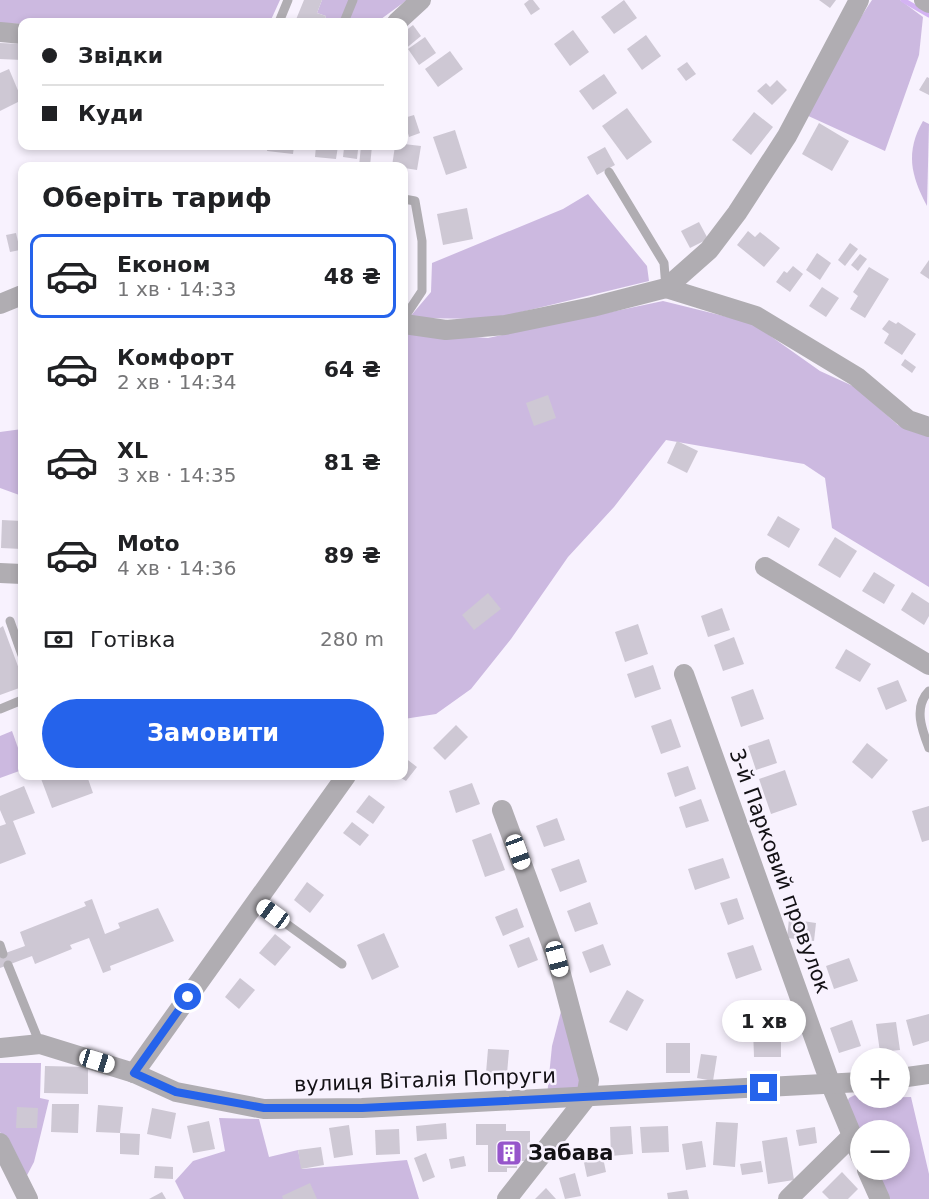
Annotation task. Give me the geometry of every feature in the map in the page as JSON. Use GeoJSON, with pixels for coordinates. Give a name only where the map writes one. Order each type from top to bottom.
{"type":"FeatureCollection","features":[{"type":"Feature","properties":{"kind":"street"},"geometry":{"type":"LineString","coordinates":[[401,18],[421,0]]}},
{"type":"Feature","properties":{"kind":"street"},"geometry":{"type":"LineString","coordinates":[[408,325],[446,330],[505,325],[592,307],[666,288],[709,250],[737,213],[787,136],[859,0]]}},
{"type":"Feature","properties":{"kind":"street"},"geometry":{"type":"LineString","coordinates":[[924,0],[929,3]]}},
{"type":"Feature","properties":{"kind":"street"},"geometry":{"type":"LineString","coordinates":[[0,32],[18,34]]}},
{"type":"Feature","properties":{"kind":"street"},"geometry":{"type":"LineString","coordinates":[[666,288],[756,316],[856,377],[908,420],[929,427]]}},
{"type":"Feature","properties":{"kind":"street"},"geometry":{"type":"LineString","coordinates":[[0,304],[18,297]]}},
{"type":"Feature","properties":{"kind":"street"},"geometry":{"type":"LineString","coordinates":[[765,567],[929,665]]}},
{"type":"Feature","properties":{"kind":"street"},"geometry":{"type":"LineString","coordinates":[[0,573],[18,574]]}},
{"type":"Feature","properties":{"kind":"street","name":"3-й Парковий провулок"},"geometry":{"type":"LineString","coordinates":[[684,674],[831,1085],[850,1131]]}},
{"type":"Feature","properties":{"kind":"street"},"geometry":{"type":"LineString","coordinates":[[134,1073],[343,780]]}},
{"type":"Feature","properties":{"kind":"street"},"geometry":{"type":"LineString","coordinates":[[502,810],[557,959],[589,1080],[586,1098],[507,1199]]}},
{"type":"Feature","properties":{"kind":"street","name":"вулиця Віталія Попруги"},"geometry":{"type":"LineString","coordinates":[[0,1048],[40,1044],[134,1073],[176,1092],[264,1108],[362,1108],[850,1083]]}},
{"type":"Feature","properties":{"kind":"street"},"geometry":{"type":"LineString","coordinates":[[910,1077],[929,1074]]}},
{"type":"Feature","properties":{"kind":"street"},"geometry":{"type":"LineString","coordinates":[[788,1199],[850,1138]]}},
{"type":"Feature","properties":{"kind":"street"},"geometry":{"type":"LineString","coordinates":[[0,1143],[28,1199]]}},
{"type":"Feature","properties":{"kind":"street"},"geometry":{"type":"LineString","coordinates":[[871,1180],[880,1199]]}},
{"type":"Feature","properties":{"kind":"lane"},"geometry":{"type":"LineString","coordinates":[[281,18],[288,0]]}},
{"type":"Feature","properties":{"kind":"lane"},"geometry":{"type":"LineString","coordinates":[[346,18],[353,0]]}},
{"type":"Feature","properties":{"kind":"lane"},"geometry":{"type":"LineString","coordinates":[[609,172],[664,263],[666,288]]}},
{"type":"Feature","properties":{"kind":"lane"},"geometry":{"type":"LineString","coordinates":[[408,200],[415,201],[422,242],[422,291],[408,312]]}},
{"type":"Feature","properties":{"kind":"lane"},"geometry":{"type":"LineString","coordinates":[[10,621],[18,644]]}},
{"type":"Feature","properties":{"kind":"lane"},"geometry":{"type":"LineString","coordinates":[[929,691],[923,698],[919,722],[929,748]]}},
{"type":"Feature","properties":{"kind":"lane"},"geometry":{"type":"LineString","coordinates":[[0,709],[18,702]]}},
{"type":"Feature","properties":{"kind":"lane"},"geometry":{"type":"LineString","coordinates":[[256,902],[342,964]]}},
{"type":"Feature","properties":{"kind":"lane"},"geometry":{"type":"LineString","coordinates":[[8,965],[40,1044]]}},
{"type":"Feature","properties":{"kind":"shaded area"},"geometry":{"type":"Polygon","coordinates":[[[0,0],[280,0],[272,18],[18,18],[18,24],[0,23],[0,0]]]}},
{"type":"Feature","properties":{"kind":"shaded area"},"geometry":{"type":"Polygon","coordinates":[[[322,0],[407,0],[382,18],[325,18],[326,16],[317,13],[322,0]]]}},
{"type":"Feature","properties":{"kind":"shaded area"},"geometry":{"type":"Polygon","coordinates":[[[872,0],[900,0],[923,17],[919,55],[885,151],[804,114],[826,70],[872,0]]]}},
{"type":"Feature","properties":{"kind":"shaded area"},"geometry":{"type":"Polygon","coordinates":[[[923,121],[929,124],[927,206],[917,184],[912,164],[914,143],[923,121]]]}},
{"type":"Feature","properties":{"kind":"shaded area"},"geometry":{"type":"Polygon","coordinates":[[[588,194],[647,266],[649,281],[493,319],[409,318],[431,292],[432,263],[563,209],[588,194]]]}},
{"type":"Feature","properties":{"kind":"shaded area"},"geometry":{"type":"Polygon","coordinates":[[[663,301],[752,323],[820,371],[855,387],[898,425],[929,435],[929,587],[832,528],[825,478],[804,464],[666,440],[614,507],[568,557],[511,639],[471,689],[436,714],[408,718],[408,332],[488,338],[663,301]]]}},
{"type":"Feature","properties":{"kind":"shaded area"},"geometry":{"type":"Polygon","coordinates":[[[18,430],[18,495],[0,488],[0,432],[18,430]]]}},
{"type":"Feature","properties":{"kind":"shaded area"},"geometry":{"type":"Polygon","coordinates":[[[12,731],[18,748],[18,771],[0,778],[0,736],[12,731]]]}},
{"type":"Feature","properties":{"kind":"shaded area"},"geometry":{"type":"Polygon","coordinates":[[[564,1000],[582,1095],[547,1096],[552,1046],[564,1000]]]}},
{"type":"Feature","properties":{"kind":"shaded area"},"geometry":{"type":"Polygon","coordinates":[[[0,1063],[41,1063],[40,1098],[49,1100],[34,1162],[24,1181],[0,1132],[0,1063]]]}},
{"type":"Feature","properties":{"kind":"shaded area"},"geometry":{"type":"Polygon","coordinates":[[[911,1097],[929,1174],[929,1199],[885,1199],[877,1180],[910,1180],[910,1120],[851,1120],[845,1106],[849,1098],[850,1108],[910,1108],[911,1097]]]}},
{"type":"Feature","properties":{"kind":"shaded area"},"geometry":{"type":"Polygon","coordinates":[[[219,1118],[259,1119],[269,1157],[298,1150],[302,1169],[407,1160],[419,1199],[184,1199],[175,1181],[193,1161],[225,1151],[219,1118]]]}},
{"type":"Feature","properties":{"kind":"building"},"geometry":{"type":"Polygon","coordinates":[[[304,0],[322,0],[317,13],[326,16],[325,18],[297,18],[304,0]]]}},
{"type":"Feature","properties":{"kind":"building"},"geometry":{"type":"Polygon","coordinates":[[[533,0],[540,9],[531,15],[524,4],[533,0]]]}},
{"type":"Feature","properties":{"kind":"building"},"geometry":{"type":"Polygon","coordinates":[[[624,0],[637,18],[614,34],[601,17],[624,0]]]}},
{"type":"Feature","properties":{"kind":"building"},"geometry":{"type":"Polygon","coordinates":[[[819,0],[836,0],[830,8],[819,0]]]}},
{"type":"Feature","properties":{"kind":"building"},"geometry":{"type":"Polygon","coordinates":[[[413,25],[421,36],[408,47],[408,29],[413,25]]]}},
{"type":"Feature","properties":{"kind":"building"},"geometry":{"type":"Polygon","coordinates":[[[573,30],[589,52],[570,66],[554,44],[573,30]]]}},
{"type":"Feature","properties":{"kind":"building"},"geometry":{"type":"Polygon","coordinates":[[[646,35],[661,56],[642,70],[627,49],[646,35]]]}},
{"type":"Feature","properties":{"kind":"building"},"geometry":{"type":"Polygon","coordinates":[[[425,37],[436,53],[419,65],[408,49],[425,37]]]}},
{"type":"Feature","properties":{"kind":"building"},"geometry":{"type":"Polygon","coordinates":[[[0,43],[18,44],[18,60],[0,59],[0,43]]]}},
{"type":"Feature","properties":{"kind":"building"},"geometry":{"type":"Polygon","coordinates":[[[450,51],[463,69],[438,87],[425,69],[450,51]]]}},
{"type":"Feature","properties":{"kind":"building"},"geometry":{"type":"Polygon","coordinates":[[[687,62],[696,74],[686,81],[677,69],[687,62]]]}},
{"type":"Feature","properties":{"kind":"building"},"geometry":{"type":"Polygon","coordinates":[[[9,69],[18,90],[18,102],[0,111],[0,73],[9,69]]]}},
{"type":"Feature","properties":{"kind":"building"},"geometry":{"type":"Polygon","coordinates":[[[604,74],[617,93],[593,110],[579,91],[604,74]]]}},
{"type":"Feature","properties":{"kind":"building"},"geometry":{"type":"Polygon","coordinates":[[[927,77],[929,78],[929,95],[919,90],[927,77]]]}},
{"type":"Feature","properties":{"kind":"building"},"geometry":{"type":"Polygon","coordinates":[[[777,80],[787,90],[772,105],[757,91],[766,83],[770,87],[777,80]]]}},
{"type":"Feature","properties":{"kind":"building"},"geometry":{"type":"Polygon","coordinates":[[[627,108],[652,142],[627,160],[602,126],[627,108]]]}},
{"type":"Feature","properties":{"kind":"building"},"geometry":{"type":"Polygon","coordinates":[[[754,112],[773,127],[751,155],[732,140],[754,112]]]}},
{"type":"Feature","properties":{"kind":"building"},"geometry":{"type":"Polygon","coordinates":[[[414,115],[420,133],[409,137],[408,133],[408,117],[414,115]]]}},
{"type":"Feature","properties":{"kind":"building"},"geometry":{"type":"Polygon","coordinates":[[[819,123],[849,141],[832,171],[802,154],[819,123]]]}},
{"type":"Feature","properties":{"kind":"building"},"geometry":{"type":"Polygon","coordinates":[[[455,130],[467,168],[446,175],[433,137],[455,130]]]}},
{"type":"Feature","properties":{"kind":"building"},"geometry":{"type":"Polygon","coordinates":[[[408,144],[421,146],[417,170],[408,169],[408,162],[393,162],[394,150],[408,150],[408,144]]]}},
{"type":"Feature","properties":{"kind":"building"},"geometry":{"type":"Polygon","coordinates":[[[605,147],[615,165],[597,175],[587,157],[605,147]]]}},
{"type":"Feature","properties":{"kind":"building"},"geometry":{"type":"Polygon","coordinates":[[[267,150],[294,150],[293,154],[267,150]]]}},
{"type":"Feature","properties":{"kind":"building"},"geometry":{"type":"Polygon","coordinates":[[[316,150],[337,150],[336,159],[315,157],[316,150]]]}},
{"type":"Feature","properties":{"kind":"building"},"geometry":{"type":"Polygon","coordinates":[[[344,150],[358,150],[357,159],[343,157],[344,150]]]}},
{"type":"Feature","properties":{"kind":"building"},"geometry":{"type":"Polygon","coordinates":[[[361,150],[372,150],[370,162],[359,162],[361,150]]]}},
{"type":"Feature","properties":{"kind":"building"},"geometry":{"type":"Polygon","coordinates":[[[467,208],[473,239],[443,245],[437,214],[467,208]]]}},
{"type":"Feature","properties":{"kind":"building"},"geometry":{"type":"Polygon","coordinates":[[[699,222],[708,239],[690,248],[681,231],[699,222]]]}},
{"type":"Feature","properties":{"kind":"building"},"geometry":{"type":"Polygon","coordinates":[[[748,231],[755,237],[760,232],[780,248],[764,267],[737,245],[748,231]]]}},
{"type":"Feature","properties":{"kind":"building"},"geometry":{"type":"Polygon","coordinates":[[[16,233],[18,250],[10,252],[6,235],[16,233]]]}},
{"type":"Feature","properties":{"kind":"building"},"geometry":{"type":"Polygon","coordinates":[[[850,243],[858,249],[845,266],[838,260],[850,243]]]}},
{"type":"Feature","properties":{"kind":"building"},"geometry":{"type":"Polygon","coordinates":[[[817,253],[831,263],[820,280],[806,270],[817,253]]]}},
{"type":"Feature","properties":{"kind":"building"},"geometry":{"type":"Polygon","coordinates":[[[860,254],[867,259],[858,271],[851,265],[860,254]]]}},
{"type":"Feature","properties":{"kind":"building"},"geometry":{"type":"Polygon","coordinates":[[[929,260],[929,279],[920,273],[929,260]]]}},
{"type":"Feature","properties":{"kind":"building"},"geometry":{"type":"Polygon","coordinates":[[[793,266],[803,274],[790,292],[776,282],[784,271],[787,273],[793,266]]]}},
{"type":"Feature","properties":{"kind":"building"},"geometry":{"type":"Polygon","coordinates":[[[869,267],[889,279],[865,318],[850,309],[858,296],[853,292],[869,267]]]}},
{"type":"Feature","properties":{"kind":"building"},"geometry":{"type":"Polygon","coordinates":[[[822,287],[839,298],[826,317],[809,306],[822,287]]]}},
{"type":"Feature","properties":{"kind":"building"},"geometry":{"type":"Polygon","coordinates":[[[889,320],[896,324],[898,322],[916,334],[902,355],[884,343],[889,334],[882,329],[889,320]]]}},
{"type":"Feature","properties":{"kind":"building"},"geometry":{"type":"Polygon","coordinates":[[[905,359],[916,367],[912,373],[901,365],[905,359]]]}},
{"type":"Feature","properties":{"kind":"building"},"geometry":{"type":"Polygon","coordinates":[[[548,395],[556,418],[534,426],[526,403],[548,395]]]}},
{"type":"Feature","properties":{"kind":"building"},"geometry":{"type":"Polygon","coordinates":[[[677,441],[698,451],[687,473],[667,463],[677,441]]]}},
{"type":"Feature","properties":{"kind":"building"},"geometry":{"type":"Polygon","coordinates":[[[778,516],[800,529],[789,548],[767,535],[778,516]]]}},
{"type":"Feature","properties":{"kind":"building"},"geometry":{"type":"Polygon","coordinates":[[[2,520],[18,521],[18,549],[1,548],[2,520]]]}},
{"type":"Feature","properties":{"kind":"building"},"geometry":{"type":"Polygon","coordinates":[[[835,537],[857,551],[840,578],[818,565],[835,537]]]}},
{"type":"Feature","properties":{"kind":"building"},"geometry":{"type":"Polygon","coordinates":[[[874,572],[895,585],[884,604],[862,591],[874,572]]]}},
{"type":"Feature","properties":{"kind":"building"},"geometry":{"type":"Polygon","coordinates":[[[912,592],[929,603],[929,616],[924,625],[901,610],[912,592]]]}},
{"type":"Feature","properties":{"kind":"building"},"geometry":{"type":"Polygon","coordinates":[[[488,593],[501,609],[474,630],[462,615],[488,593]]]}},
{"type":"Feature","properties":{"kind":"building"},"geometry":{"type":"Polygon","coordinates":[[[722,608],[730,630],[708,637],[701,616],[722,608]]]}},
{"type":"Feature","properties":{"kind":"building"},"geometry":{"type":"Polygon","coordinates":[[[638,624],[648,654],[625,662],[615,632],[638,624]]]}},
{"type":"Feature","properties":{"kind":"building"},"geometry":{"type":"Polygon","coordinates":[[[3,626],[18,666],[18,688],[0,695],[0,628],[3,626]]]}},
{"type":"Feature","properties":{"kind":"building"},"geometry":{"type":"Polygon","coordinates":[[[734,637],[744,664],[723,671],[714,645],[734,637]]]}},
{"type":"Feature","properties":{"kind":"building"},"geometry":{"type":"Polygon","coordinates":[[[846,649],[871,664],[860,682],[835,668],[846,649]]]}},
{"type":"Feature","properties":{"kind":"building"},"geometry":{"type":"Polygon","coordinates":[[[653,665],[661,689],[635,698],[627,674],[653,665]]]}},
{"type":"Feature","properties":{"kind":"building"},"geometry":{"type":"Polygon","coordinates":[[[898,680],[907,701],[886,710],[877,688],[898,680]]]}},
{"type":"Feature","properties":{"kind":"building"},"geometry":{"type":"Polygon","coordinates":[[[753,689],[764,719],[741,727],[731,697],[753,689]]]}},
{"type":"Feature","properties":{"kind":"building"},"geometry":{"type":"Polygon","coordinates":[[[671,719],[681,747],[661,754],[651,726],[671,719]]]}},
{"type":"Feature","properties":{"kind":"building"},"geometry":{"type":"Polygon","coordinates":[[[456,725],[468,737],[445,760],[433,748],[456,725]]]}},
{"type":"Feature","properties":{"kind":"building"},"geometry":{"type":"Polygon","coordinates":[[[769,739],[777,763],[756,770],[748,746],[769,739]]]}},
{"type":"Feature","properties":{"kind":"building"},"geometry":{"type":"Polygon","coordinates":[[[867,743],[888,760],[872,779],[852,762],[867,743]]]}},
{"type":"Feature","properties":{"kind":"building"},"geometry":{"type":"Polygon","coordinates":[[[408,760],[417,767],[408,778],[408,760]]]}},
{"type":"Feature","properties":{"kind":"building"},"geometry":{"type":"Polygon","coordinates":[[[688,766],[696,789],[675,797],[667,773],[688,766]]]}},
{"type":"Feature","properties":{"kind":"building"},"geometry":{"type":"Polygon","coordinates":[[[785,770],[797,805],[771,814],[759,779],[785,770]]]}},
{"type":"Feature","properties":{"kind":"building"},"geometry":{"type":"Polygon","coordinates":[[[42,780],[88,780],[93,793],[52,808],[42,780]]]}},
{"type":"Feature","properties":{"kind":"building"},"geometry":{"type":"Polygon","coordinates":[[[472,783],[480,804],[456,813],[449,791],[472,783]]]}},
{"type":"Feature","properties":{"kind":"building"},"geometry":{"type":"Polygon","coordinates":[[[24,786],[35,813],[13,821],[26,854],[0,864],[0,826],[6,824],[0,810],[0,796],[24,786]]]}},
{"type":"Feature","properties":{"kind":"building"},"geometry":{"type":"Polygon","coordinates":[[[369,795],[385,807],[373,824],[356,812],[369,795]]]}},
{"type":"Feature","properties":{"kind":"building"},"geometry":{"type":"Polygon","coordinates":[[[701,799],[709,821],[686,828],[679,807],[701,799]]]}},
{"type":"Feature","properties":{"kind":"building"},"geometry":{"type":"Polygon","coordinates":[[[929,806],[929,840],[922,842],[912,811],[929,806]]]}},
{"type":"Feature","properties":{"kind":"building"},"geometry":{"type":"Polygon","coordinates":[[[557,818],[565,840],[544,847],[536,826],[557,818]]]}},
{"type":"Feature","properties":{"kind":"building"},"geometry":{"type":"Polygon","coordinates":[[[352,822],[369,835],[360,846],[343,833],[352,822]]]}},
{"type":"Feature","properties":{"kind":"building"},"geometry":{"type":"Polygon","coordinates":[[[491,833],[505,870],[485,877],[472,840],[491,833]]]}},
{"type":"Feature","properties":{"kind":"building"},"geometry":{"type":"Polygon","coordinates":[[[723,858],[730,878],[695,890],[688,869],[723,858]]]}},
{"type":"Feature","properties":{"kind":"building"},"geometry":{"type":"Polygon","coordinates":[[[579,859],[587,882],[560,892],[551,869],[579,859]]]}},
{"type":"Feature","properties":{"kind":"building"},"geometry":{"type":"Polygon","coordinates":[[[307,882],[324,895],[310,913],[294,900],[307,882]]]}},
{"type":"Feature","properties":{"kind":"building"},"geometry":{"type":"Polygon","coordinates":[[[737,898],[744,919],[728,925],[720,903],[737,898]]]}},
{"type":"Feature","properties":{"kind":"building"},"geometry":{"type":"Polygon","coordinates":[[[92,899],[105,934],[120,928],[118,923],[158,908],[174,941],[110,966],[111,970],[103,973],[89,938],[70,945],[72,949],[35,964],[32,956],[0,968],[0,955],[25,946],[20,932],[86,906],[84,902],[92,899]]]}},
{"type":"Feature","properties":{"kind":"building"},"geometry":{"type":"Polygon","coordinates":[[[590,902],[598,924],[575,932],[567,911],[590,902]]]}},
{"type":"Feature","properties":{"kind":"building"},"geometry":{"type":"Polygon","coordinates":[[[517,908],[524,927],[503,936],[495,917],[517,908]]]}},
{"type":"Feature","properties":{"kind":"building"},"geometry":{"type":"Polygon","coordinates":[[[789,919],[816,923],[814,941],[787,938],[789,919]]]}},
{"type":"Feature","properties":{"kind":"building"},"geometry":{"type":"Polygon","coordinates":[[[384,933],[399,967],[372,980],[357,945],[384,933]]]}},
{"type":"Feature","properties":{"kind":"building"},"geometry":{"type":"Polygon","coordinates":[[[275,934],[291,947],[275,966],[259,953],[275,934]]]}},
{"type":"Feature","properties":{"kind":"building"},"geometry":{"type":"Polygon","coordinates":[[[529,937],[538,960],[518,968],[509,945],[529,937]]]}},
{"type":"Feature","properties":{"kind":"building"},"geometry":{"type":"Polygon","coordinates":[[[603,944],[611,965],[590,973],[582,952],[603,944]]]}},
{"type":"Feature","properties":{"kind":"building"},"geometry":{"type":"Polygon","coordinates":[[[753,945],[762,970],[736,979],[727,953],[753,945]]]}},
{"type":"Feature","properties":{"kind":"building"},"geometry":{"type":"Polygon","coordinates":[[[849,958],[858,981],[834,989],[826,966],[849,958]]]}},
{"type":"Feature","properties":{"kind":"building"},"geometry":{"type":"Polygon","coordinates":[[[240,978],[255,990],[239,1009],[225,997],[240,978]]]}},
{"type":"Feature","properties":{"kind":"building"},"geometry":{"type":"Polygon","coordinates":[[[627,990],[644,1000],[627,1031],[609,1022],[627,990]]]}},
{"type":"Feature","properties":{"kind":"building"},"geometry":{"type":"Polygon","coordinates":[[[929,1014],[929,1041],[913,1046],[906,1020],[929,1014]]]}},
{"type":"Feature","properties":{"kind":"building"},"geometry":{"type":"Polygon","coordinates":[[[852,1020],[861,1046],[839,1053],[830,1028],[852,1020]]]}},
{"type":"Feature","properties":{"kind":"building"},"geometry":{"type":"Polygon","coordinates":[[[896,1022],[900,1048],[879,1048],[876,1024],[896,1022]]]}},
{"type":"Feature","properties":{"kind":"building"},"geometry":{"type":"Polygon","coordinates":[[[781,1028],[781,1057],[754,1057],[753,1029],[781,1028]]]}},
{"type":"Feature","properties":{"kind":"building"},"geometry":{"type":"Polygon","coordinates":[[[666,1043],[690,1043],[690,1073],[666,1073],[666,1043]]]}},
{"type":"Feature","properties":{"kind":"building"},"geometry":{"type":"Polygon","coordinates":[[[488,1049],[509,1050],[507,1074],[486,1073],[488,1049]]]}},
{"type":"Feature","properties":{"kind":"building"},"geometry":{"type":"Polygon","coordinates":[[[701,1054],[717,1056],[713,1081],[697,1078],[701,1054]]]}},
{"type":"Feature","properties":{"kind":"building"},"geometry":{"type":"Polygon","coordinates":[[[45,1066],[88,1067],[88,1094],[44,1093],[45,1066]]]}},
{"type":"Feature","properties":{"kind":"building"},"geometry":{"type":"Polygon","coordinates":[[[52,1104],[79,1104],[78,1133],[51,1132],[52,1104]]]}},
{"type":"Feature","properties":{"kind":"building"},"geometry":{"type":"Polygon","coordinates":[[[98,1105],[123,1107],[120,1133],[96,1132],[98,1105]]]}},
{"type":"Feature","properties":{"kind":"building"},"geometry":{"type":"Polygon","coordinates":[[[17,1107],[38,1108],[37,1128],[16,1128],[17,1107]]]}},
{"type":"Feature","properties":{"kind":"building"},"geometry":{"type":"Polygon","coordinates":[[[152,1108],[176,1113],[171,1139],[147,1134],[152,1108]]]}},
{"type":"Feature","properties":{"kind":"building"},"geometry":{"type":"Polygon","coordinates":[[[209,1121],[215,1149],[193,1153],[187,1126],[209,1121]]]}},
{"type":"Feature","properties":{"kind":"building"},"geometry":{"type":"Polygon","coordinates":[[[716,1122],[738,1123],[735,1167],[713,1165],[716,1122]]]}},
{"type":"Feature","properties":{"kind":"building"},"geometry":{"type":"Polygon","coordinates":[[[446,1123],[447,1139],[417,1141],[416,1126],[446,1123]]]}},
{"type":"Feature","properties":{"kind":"building","name":"Забава"},"geometry":{"type":"Polygon","coordinates":[[[476,1124],[506,1124],[506,1131],[530,1131],[530,1161],[517,1161],[517,1168],[507,1168],[507,1172],[488,1172],[488,1145],[476,1145],[476,1124]]]}},
{"type":"Feature","properties":{"kind":"building"},"geometry":{"type":"Polygon","coordinates":[[[349,1125],[353,1155],[334,1158],[329,1128],[349,1125]]]}},
{"type":"Feature","properties":{"kind":"building"},"geometry":{"type":"Polygon","coordinates":[[[631,1126],[633,1154],[611,1156],[610,1127],[631,1126]]]}},
{"type":"Feature","properties":{"kind":"building"},"geometry":{"type":"Polygon","coordinates":[[[668,1126],[669,1152],[642,1153],[640,1127],[668,1126]]]}},
{"type":"Feature","properties":{"kind":"building"},"geometry":{"type":"Polygon","coordinates":[[[815,1127],[817,1143],[799,1146],[796,1130],[815,1127]]]}},
{"type":"Feature","properties":{"kind":"building"},"geometry":{"type":"Polygon","coordinates":[[[399,1129],[400,1154],[376,1155],[375,1130],[399,1129]]]}},
{"type":"Feature","properties":{"kind":"building"},"geometry":{"type":"Polygon","coordinates":[[[120,1133],[140,1134],[139,1155],[120,1154],[120,1133]]]}},
{"type":"Feature","properties":{"kind":"building"},"geometry":{"type":"Polygon","coordinates":[[[787,1137],[794,1180],[768,1184],[762,1141],[787,1137]]]}},
{"type":"Feature","properties":{"kind":"building"},"geometry":{"type":"Polygon","coordinates":[[[702,1141],[706,1167],[686,1170],[682,1144],[702,1141]]]}},
{"type":"Feature","properties":{"kind":"building"},"geometry":{"type":"Polygon","coordinates":[[[321,1147],[324,1165],[301,1169],[298,1150],[321,1147]]]}},
{"type":"Feature","properties":{"kind":"building"},"geometry":{"type":"Polygon","coordinates":[[[601,1148],[606,1172],[587,1177],[582,1153],[601,1148]]]}},
{"type":"Feature","properties":{"kind":"building"},"geometry":{"type":"Polygon","coordinates":[[[426,1153],[435,1177],[423,1182],[414,1158],[426,1153]]]}},
{"type":"Feature","properties":{"kind":"building"},"geometry":{"type":"Polygon","coordinates":[[[464,1156],[466,1166],[451,1169],[449,1159],[464,1156]]]}},
{"type":"Feature","properties":{"kind":"building"},"geometry":{"type":"Polygon","coordinates":[[[761,1161],[763,1172],[742,1175],[740,1164],[761,1161]]]}},
{"type":"Feature","properties":{"kind":"building"},"geometry":{"type":"Polygon","coordinates":[[[155,1166],[173,1167],[173,1179],[154,1178],[155,1166]]]}},
{"type":"Feature","properties":{"kind":"building"},"geometry":{"type":"Polygon","coordinates":[[[842,1172],[858,1189],[848,1199],[829,1199],[822,1192],[842,1172]]]}},
{"type":"Feature","properties":{"kind":"building"},"geometry":{"type":"Polygon","coordinates":[[[575,1173],[581,1196],[565,1199],[559,1178],[575,1173]]]}},
{"type":"Feature","properties":{"kind":"building"},"geometry":{"type":"Polygon","coordinates":[[[310,1183],[317,1199],[283,1199],[282,1196],[310,1183]]]}},
{"type":"Feature","properties":{"kind":"building"},"geometry":{"type":"Polygon","coordinates":[[[546,1188],[556,1199],[535,1199],[546,1188]]]}},
{"type":"Feature","properties":{"kind":"building"},"geometry":{"type":"Polygon","coordinates":[[[687,1190],[689,1199],[668,1199],[667,1193],[687,1190]]]}},
{"type":"Feature","properties":{"kind":"building"},"geometry":{"type":"Polygon","coordinates":[[[162,1192],[166,1199],[149,1199],[162,1192]]]}},
{"type":"Feature","properties":{"kind":"waterway"},"geometry":{"type":"LineString","coordinates":[[903,0],[929,15]]}},
{"type":"Feature","properties":{"kind":"place","name":"Забава"},"geometry":{"type":"Point","coordinates":[509,1153]}},
{"type":"Feature","properties":{"kind":"route"},"geometry":{"type":"LineString","coordinates":[[188,997],[134,1073],[176,1092],[264,1108],[362,1108],[764,1088]]}}]}
